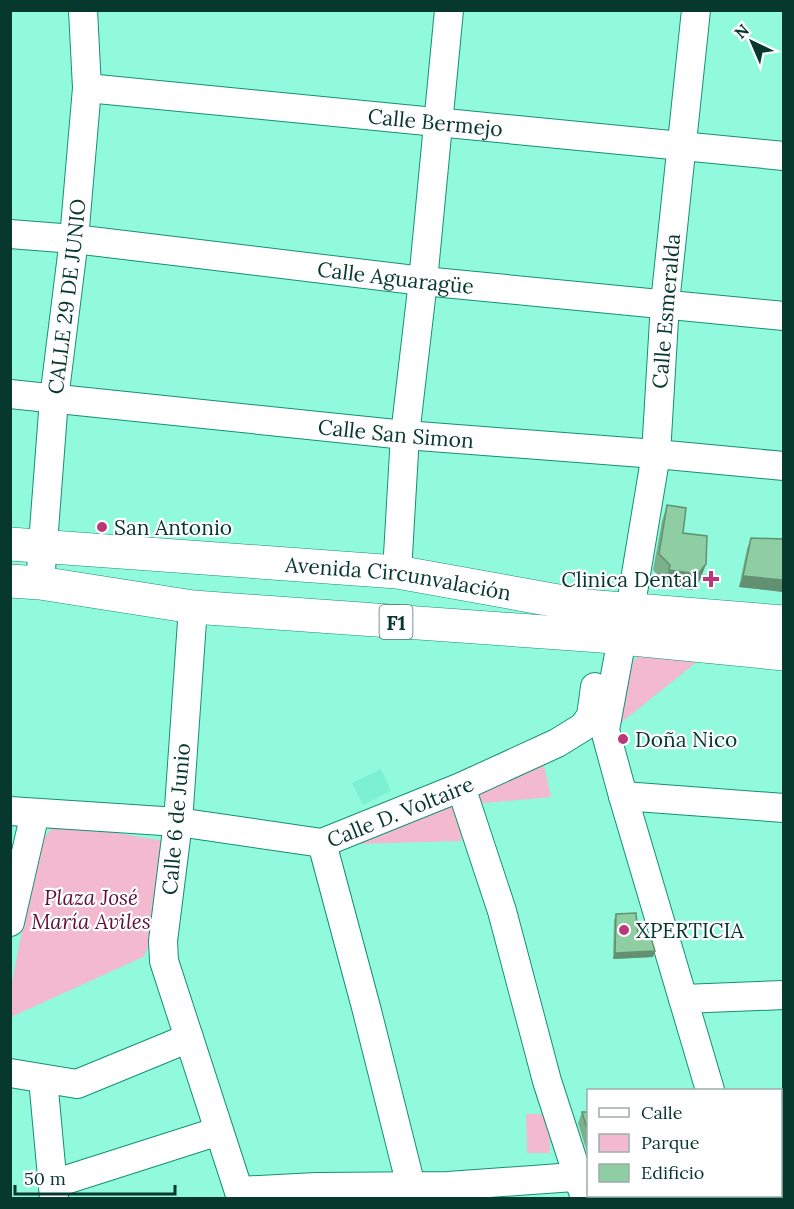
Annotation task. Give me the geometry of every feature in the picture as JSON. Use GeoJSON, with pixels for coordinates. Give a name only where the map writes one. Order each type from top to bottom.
{"type":"FeatureCollection","features":[{"type":"Feature","properties":{"kind":"highway","name":"Avenida Circunvalación"},"geometry":{"type":"LineString","coordinates":[[10,544],[397,572],[586,606],[614,623],[783,654]]}},
{"type":"Feature","properties":{"kind":"highway","name":"Avenida Circunvalación"},"geometry":{"type":"LineString","coordinates":[[25,582],[193,607],[614,623],[783,622]]}},
{"type":"Feature","properties":{"kind":"street","name":"CALLE 29 DE JUNIO"},"geometry":{"type":"LineString","coordinates":[[25,582],[44,547],[54,399],[74,239],[87,88],[83,10]]}},
{"type":"Feature","properties":{"kind":"street"},"geometry":{"type":"LineString","coordinates":[[397,572],[405,435],[423,281],[449,10]]}},
{"type":"Feature","properties":{"kind":"street","name":"Calle Esmeralda"},"geometry":{"type":"LineString","coordinates":[[614,623],[656,454],[665,303],[696,10]]}},
{"type":"Feature","properties":{"kind":"street","name":"Calle Bermejo"},"geometry":{"type":"LineString","coordinates":[[87,88],[682,144],[783,156]]}},
{"type":"Feature","properties":{"kind":"street","name":"Calle Aguaragüe"},"geometry":{"type":"LineString","coordinates":[[10,234],[74,239],[423,281],[783,316]]}},
{"type":"Feature","properties":{"kind":"street","name":"Calle San Simon"},"geometry":{"type":"LineString","coordinates":[[10,394],[405,435],[783,466]]}},
{"type":"Feature","properties":{"kind":"street","name":"Calle 6 de Junio"},"geometry":{"type":"LineString","coordinates":[[193,607],[178,822],[163,941],[164,961],[240,1195]]}},
{"type":"Feature","properties":{"kind":"street"},"geometry":{"type":"LineString","coordinates":[[614,623],[605,730],[710,1089]]}},
{"type":"Feature","properties":{"kind":"street","name":"Calle D. Voltaire"},"geometry":{"type":"LineString","coordinates":[[23,812],[178,822],[322,843],[461,787],[557,743],[583,728],[591,716],[614,623]]}},
{"type":"Feature","properties":{"kind":"street"},"geometry":{"type":"LineString","coordinates":[[240,1195],[316,1187],[422,1190],[583,1184],[547,1082],[502,910],[461,787]]}},
{"type":"Feature","properties":{"kind":"street"},"geometry":{"type":"LineString","coordinates":[[623,796],[783,808]]}},
{"type":"Feature","properties":{"kind":"street"},"geometry":{"type":"LineString","coordinates":[[10,922],[23,812]]}},
{"type":"Feature","properties":{"kind":"street"},"geometry":{"type":"LineString","coordinates":[[322,843],[367,1011],[422,1190]]}},
{"type":"Feature","properties":{"kind":"street"},"geometry":{"type":"LineString","coordinates":[[683,999],[783,995]]}},
{"type":"Feature","properties":{"kind":"street"},"geometry":{"type":"LineString","coordinates":[[10,1073],[77,1084],[189,1038]]}},
{"type":"Feature","properties":{"kind":"street"},"geometry":{"type":"LineString","coordinates":[[43,1078],[53,1191],[219,1131]]}},
{"type":"Feature","properties":{"kind":"shaded area"},"geometry":{"type":"Polygon","coordinates":[[[381,769],[391,791],[363,805],[352,783],[381,769]]]}},
{"type":"Feature","properties":{"kind":"green space"},"geometry":{"type":"Polygon","coordinates":[[[643,650],[703,654],[693,665],[618,725],[627,675],[643,650]]]}},
{"type":"Feature","properties":{"kind":"green space"},"geometry":{"type":"Polygon","coordinates":[[[541,752],[551,797],[474,804],[469,785],[541,752]]]}},
{"type":"Feature","properties":{"kind":"green space"},"geometry":{"type":"Polygon","coordinates":[[[454,790],[462,841],[356,844],[454,790]]]}},
{"type":"Feature","properties":{"kind":"green space","name":"Plaza José María Aviles"},"geometry":{"type":"Polygon","coordinates":[[[72,826],[165,841],[152,941],[143,957],[11,1017],[11,987],[39,844],[52,828],[72,826]]]}},
{"type":"Feature","properties":{"kind":"green space"},"geometry":{"type":"Polygon","coordinates":[[[526,1114],[549,1114],[550,1153],[527,1153],[526,1114]]]}},
{"type":"Feature","properties":{"kind":"building"},"geometry":{"type":"Polygon","coordinates":[[[667,505],[686,508],[683,533],[707,536],[706,564],[698,574],[669,570],[670,565],[659,554],[667,505]]]}},
{"type":"Feature","properties":{"kind":"building"},"geometry":{"type":"Polygon","coordinates":[[[751,538],[783,539],[783,580],[743,576],[751,538]]]}},
{"type":"Feature","properties":{"kind":"building","name":"XPERTICIA"},"geometry":{"type":"Polygon","coordinates":[[[636,913],[638,935],[651,938],[655,951],[615,953],[616,914],[636,913]]]}},
{"type":"Feature","properties":{"kind":"building"},"geometry":{"type":"Polygon","coordinates":[[[582,1112],[587,1112],[587,1129],[582,1112]]]}},
{"type":"Feature","properties":{"kind":"building"},"geometry":{"type":"Polygon","coordinates":[[[783,1175],[783,1198],[767,1198],[782,1197],[783,1175]]]}},
{"type":"Feature","properties":{"kind":"place","name":"San Antonio"},"geometry":{"type":"Point","coordinates":[102,527]}},
{"type":"Feature","properties":{"kind":"place","name":"Clinica Dental"},"geometry":{"type":"Point","coordinates":[711,579]}},
{"type":"Feature","properties":{"kind":"place","name":"Doña Nico"},"geometry":{"type":"Point","coordinates":[623,739]}},
{"type":"Feature","properties":{"kind":"place","name":"XPERTICIA"},"geometry":{"type":"Point","coordinates":[624,930]}}]}
